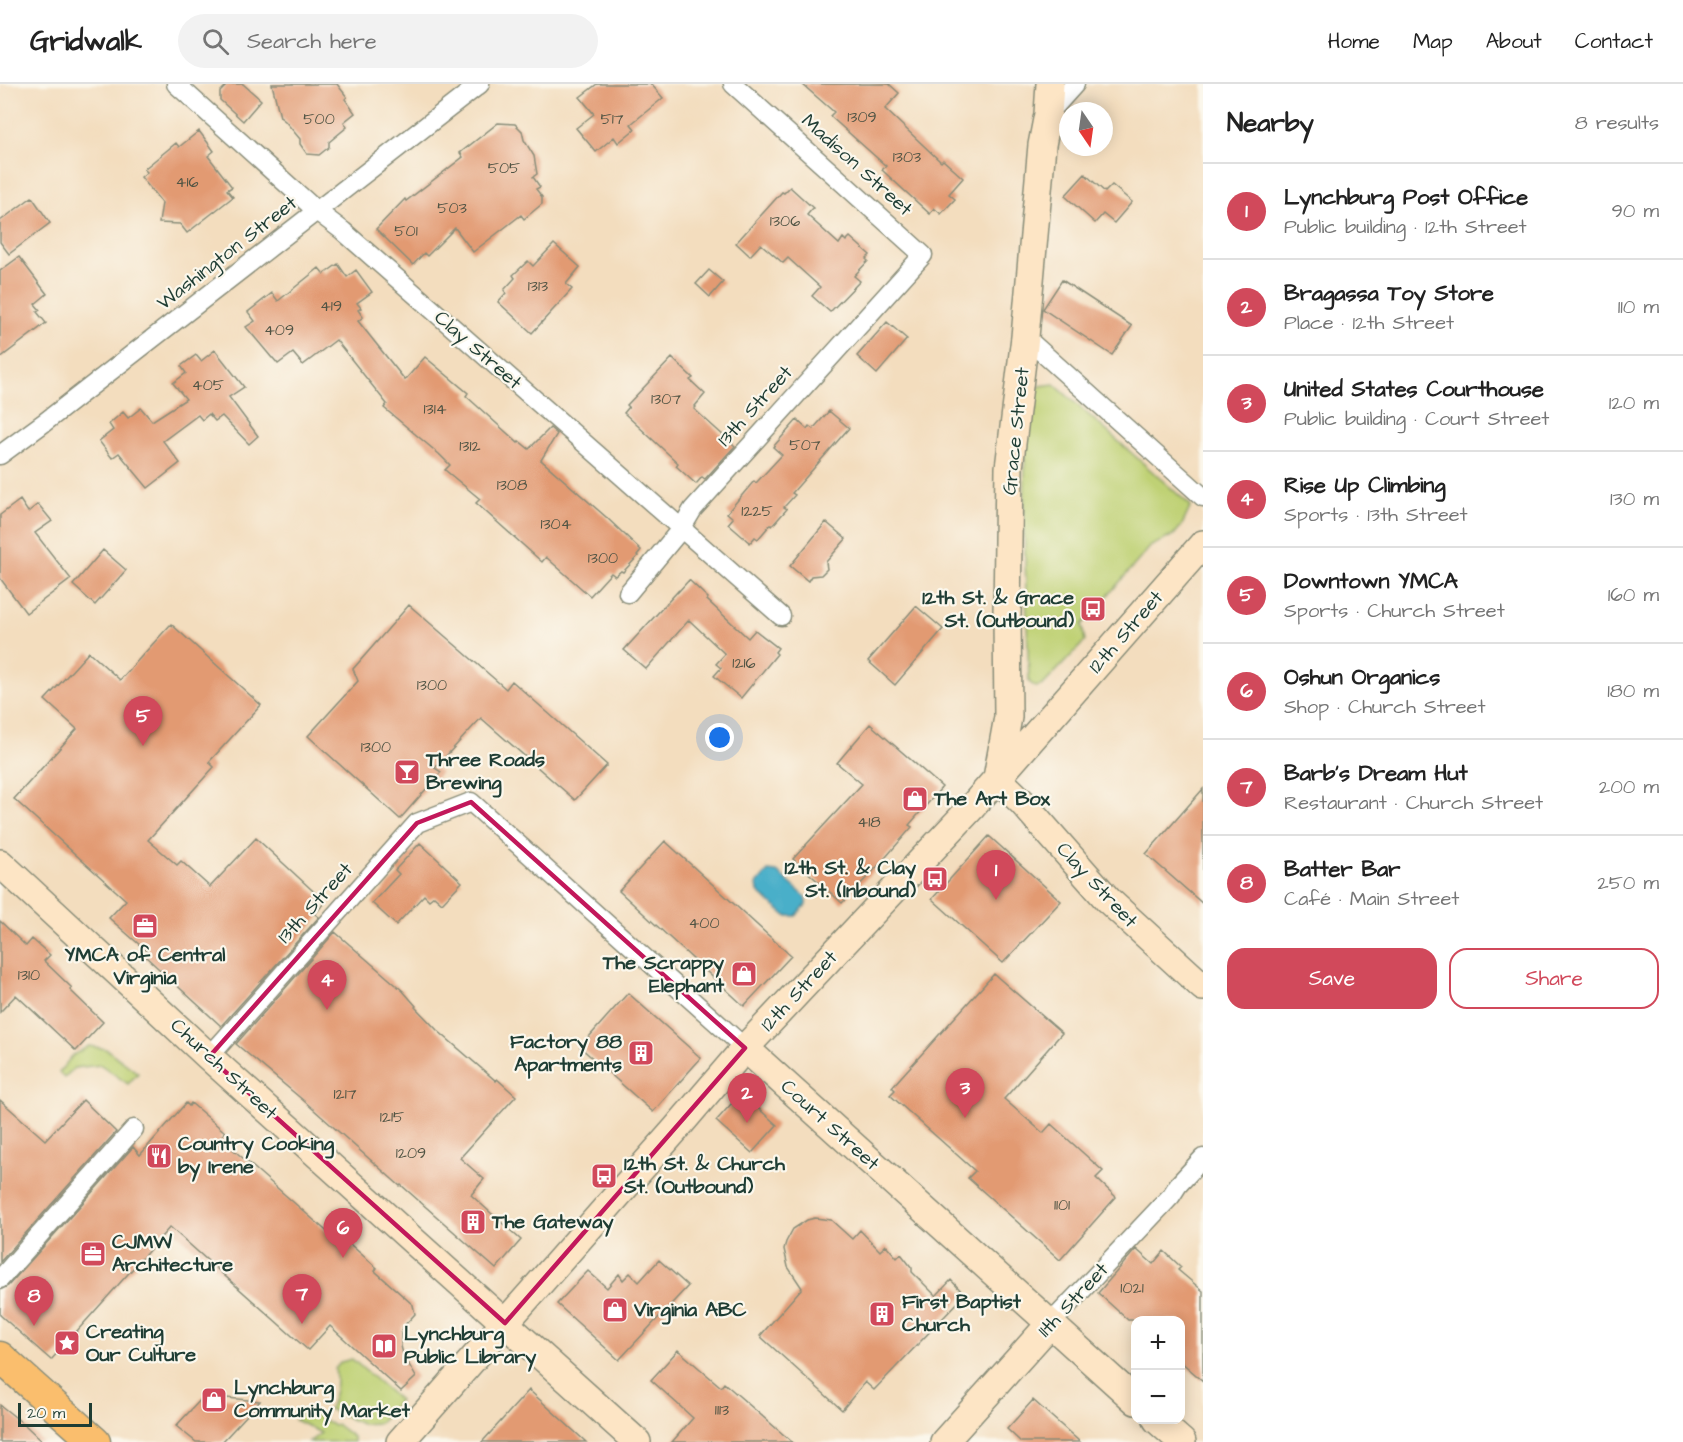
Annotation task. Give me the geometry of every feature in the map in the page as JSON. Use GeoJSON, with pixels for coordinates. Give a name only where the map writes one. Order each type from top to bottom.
{"type":"FeatureCollection","features":[{"type":"Feature","properties":{"kind":"main road","name":"Grace Street"},"geometry":{"type":"LineString","coordinates":[[997,778],[1008,717],[1009,468],[1025,337],[1042,144],[1048,114],[1050,84]]}},
{"type":"Feature","properties":{"kind":"main road","name":"12th Street"},"geometry":{"type":"LineString","coordinates":[[400,1442],[745,1048],[971,808],[1203,544]]}},
{"type":"Feature","properties":{"kind":"main road","name":"Clay Street"},"geometry":{"type":"LineString","coordinates":[[997,778],[1023,803],[1107,900],[1203,987]]}},
{"type":"Feature","properties":{"kind":"main road","name":"Church Street"},"geometry":{"type":"LineString","coordinates":[[0,863],[209,1057],[637,1442]]}},
{"type":"Feature","properties":{"kind":"main road","name":"Court Street"},"geometry":{"type":"LineString","coordinates":[[745,1048],[1131,1397]]}},
{"type":"Feature","properties":{"kind":"main road","name":"11th Street"},"geometry":{"type":"LineString","coordinates":[[944,1442],[1050,1324]]}},
{"type":"Feature","properties":{"kind":"main road"},"geometry":{"type":"LineString","coordinates":[[0,1357],[95,1442]]}},
{"type":"Feature","properties":{"kind":"main road"},"geometry":{"type":"LineString","coordinates":[[1162,1424],[1182,1442]]}},
{"type":"Feature","properties":{"kind":"street","name":"Clay Street"},"geometry":{"type":"LineString","coordinates":[[176,84],[318,212],[352,239],[781,616]]}},
{"type":"Feature","properties":{"kind":"street","name":"Washington Street"},"geometry":{"type":"LineString","coordinates":[[0,455],[318,212],[480,84]]}},
{"type":"Feature","properties":{"kind":"street","name":"Madison Street"},"geometry":{"type":"LineString","coordinates":[[733,84],[923,255]]}},
{"type":"Feature","properties":{"kind":"street"},"geometry":{"type":"LineString","coordinates":[[1048,114],[1075,84]]}},
{"type":"Feature","properties":{"kind":"street","name":"13th Street"},"geometry":{"type":"LineString","coordinates":[[628,593],[681,529],[693,509],[923,255]]}},
{"type":"Feature","properties":{"kind":"street"},"geometry":{"type":"LineString","coordinates":[[1025,337],[1203,497]]}},
{"type":"Feature","properties":{"kind":"street","name":"13th Street"},"geometry":{"type":"LineString","coordinates":[[209,1057],[417,823],[471,802]]}},
{"type":"Feature","properties":{"kind":"street","name":"Court Street"},"geometry":{"type":"LineString","coordinates":[[471,802],[745,1048]]}},
{"type":"Feature","properties":{"kind":"street"},"geometry":{"type":"LineString","coordinates":[[0,1279],[134,1129]]}},
{"type":"Feature","properties":{"kind":"street","name":"11th Street"},"geometry":{"type":"LineString","coordinates":[[1050,1324],[1171,1196],[1203,1158]]}},
{"type":"Feature","properties":{"kind":"highlighted area"},"geometry":{"type":"Polygon","coordinates":[[[471,802],[745,1048],[505,1323],[209,1057],[417,823],[471,802]]]}},
{"type":"Feature","properties":{"kind":"green space"},"geometry":{"type":"Polygon","coordinates":[[[1054,384],[1191,506],[1182,525],[1174,535],[1151,546],[1082,625],[1085,641],[1043,685],[1036,687],[1029,682],[1024,525],[1025,458],[1029,397],[1040,386],[1054,384]]]}},
{"type":"Feature","properties":{"kind":"green space"},"geometry":{"type":"Polygon","coordinates":[[[89,1046],[106,1049],[138,1073],[128,1084],[101,1065],[74,1068],[64,1078],[59,1072],[73,1055],[89,1046]]]}},
{"type":"Feature","properties":{"kind":"green space"},"geometry":{"type":"Polygon","coordinates":[[[352,1359],[399,1400],[380,1423],[361,1424],[329,1409],[335,1389],[335,1369],[341,1362],[352,1359]]]}},
{"type":"Feature","properties":{"kind":"green space"},"geometry":{"type":"Polygon","coordinates":[[[306,1409],[334,1426],[337,1425],[353,1437],[354,1442],[309,1442],[321,1433],[295,1420],[306,1409]]]}},
{"type":"Feature","properties":{"kind":"water"},"geometry":{"type":"Polygon","coordinates":[[[768,871],[777,872],[806,897],[806,905],[796,916],[786,916],[758,892],[757,884],[768,871]]]}},
{"type":"Feature","properties":{"kind":"building"},"geometry":{"type":"Polygon","coordinates":[[[228,84],[243,84],[261,100],[243,121],[220,100],[220,92],[228,84]]]}},
{"type":"Feature","properties":{"kind":"building"},"geometry":{"type":"Polygon","coordinates":[[[272,84],[337,84],[355,113],[344,122],[347,127],[329,142],[329,147],[319,155],[307,154],[300,144],[300,139],[280,117],[272,84]]]}},
{"type":"Feature","properties":{"kind":"building"},"geometry":{"type":"Polygon","coordinates":[[[597,84],[651,84],[663,98],[631,124],[635,129],[618,143],[614,137],[596,152],[576,128],[594,114],[580,97],[597,84]]]}},
{"type":"Feature","properties":{"kind":"building"},"geometry":{"type":"Polygon","coordinates":[[[802,84],[889,84],[899,93],[885,109],[941,162],[943,160],[963,178],[949,194],[955,199],[941,214],[934,208],[930,214],[882,170],[886,166],[830,116],[834,112],[802,84]]]}},
{"type":"Feature","properties":{"kind":"building"},"geometry":{"type":"Polygon","coordinates":[[[498,123],[515,124],[522,131],[524,140],[534,156],[537,174],[533,177],[540,187],[536,189],[542,197],[542,204],[524,219],[521,215],[473,252],[455,228],[427,256],[424,253],[413,265],[376,229],[405,199],[406,201],[463,157],[460,153],[498,123]]]}},
{"type":"Feature","properties":{"kind":"building"},"geometry":{"type":"Polygon","coordinates":[[[199,131],[214,151],[208,156],[232,187],[227,190],[233,197],[187,233],[180,224],[159,223],[162,203],[141,177],[147,172],[144,169],[176,143],[179,147],[199,131]]]}},
{"type":"Feature","properties":{"kind":"building"},"geometry":{"type":"Polygon","coordinates":[[[1085,174],[1105,192],[1112,185],[1132,202],[1114,223],[1103,214],[1095,223],[1065,196],[1085,174]]]}},
{"type":"Feature","properties":{"kind":"building"},"geometry":{"type":"Polygon","coordinates":[[[790,187],[813,208],[807,215],[839,244],[843,238],[846,241],[850,237],[870,255],[866,259],[868,261],[854,276],[860,281],[830,312],[812,296],[820,287],[788,258],[783,263],[761,244],[750,256],[736,243],[782,192],[784,193],[790,187]]]}},
{"type":"Feature","properties":{"kind":"building"},"geometry":{"type":"Polygon","coordinates":[[[32,197],[50,223],[9,254],[0,242],[0,221],[32,197]]]}},
{"type":"Feature","properties":{"kind":"building"},"geometry":{"type":"Polygon","coordinates":[[[554,244],[580,267],[566,284],[572,289],[532,333],[498,302],[506,293],[504,290],[515,278],[513,275],[528,261],[533,266],[554,244]]]}},
{"type":"Feature","properties":{"kind":"building"},"geometry":{"type":"Polygon","coordinates":[[[19,257],[47,294],[35,304],[40,310],[37,312],[46,323],[0,358],[0,271],[19,257]]]}},
{"type":"Feature","properties":{"kind":"building"},"geometry":{"type":"Polygon","coordinates":[[[338,264],[347,277],[356,270],[372,292],[357,303],[361,308],[358,310],[363,317],[358,321],[405,380],[425,357],[468,393],[466,396],[518,443],[519,441],[529,449],[550,428],[557,434],[541,460],[641,550],[623,572],[615,576],[611,573],[590,596],[546,557],[542,562],[476,503],[480,499],[445,470],[450,465],[439,454],[384,408],[387,404],[336,340],[303,365],[293,353],[278,364],[272,358],[246,327],[255,321],[248,312],[272,293],[278,301],[319,268],[324,274],[338,264]]]}},
{"type":"Feature","properties":{"kind":"building"},"geometry":{"type":"Polygon","coordinates":[[[709,270],[723,282],[710,297],[696,284],[709,270]]]}},
{"type":"Feature","properties":{"kind":"building"},"geometry":{"type":"Polygon","coordinates":[[[1062,280],[1132,326],[1112,355],[1043,309],[1062,280]]]}},
{"type":"Feature","properties":{"kind":"building"},"geometry":{"type":"Polygon","coordinates":[[[887,322],[907,339],[877,374],[857,356],[887,322]]]}},
{"type":"Feature","properties":{"kind":"building"},"geometry":{"type":"Polygon","coordinates":[[[215,350],[244,387],[229,397],[258,436],[249,444],[222,416],[215,421],[209,414],[202,420],[198,415],[163,441],[180,463],[148,488],[119,453],[112,458],[99,441],[113,430],[109,424],[123,412],[128,418],[141,408],[152,421],[186,399],[173,383],[186,373],[181,366],[196,355],[201,361],[215,350]]]}},
{"type":"Feature","properties":{"kind":"building"},"geometry":{"type":"Polygon","coordinates":[[[672,358],[693,378],[690,380],[705,394],[694,409],[735,446],[705,479],[702,477],[696,484],[676,466],[678,463],[624,413],[629,407],[627,405],[672,358]]]}},
{"type":"Feature","properties":{"kind":"building"},"geometry":{"type":"Polygon","coordinates":[[[829,411],[849,428],[792,493],[795,495],[784,507],[787,509],[758,539],[755,537],[750,543],[728,524],[733,518],[727,513],[754,481],[756,483],[782,455],[773,447],[797,420],[807,429],[809,426],[813,429],[829,411]]]}},
{"type":"Feature","properties":{"kind":"building"},"geometry":{"type":"Polygon","coordinates":[[[20,500],[28,512],[38,504],[52,521],[35,533],[71,579],[26,613],[0,578],[0,515],[20,500]]]}},
{"type":"Feature","properties":{"kind":"building"},"geometry":{"type":"Polygon","coordinates":[[[826,522],[846,539],[826,562],[827,569],[821,575],[811,576],[808,581],[790,566],[826,522]]]}},
{"type":"Feature","properties":{"kind":"building"},"geometry":{"type":"Polygon","coordinates":[[[103,550],[126,570],[95,605],[73,585],[103,550]]]}},
{"type":"Feature","properties":{"kind":"building"},"geometry":{"type":"Polygon","coordinates":[[[689,580],[748,638],[755,630],[778,648],[775,652],[777,654],[741,698],[714,676],[721,668],[716,664],[725,654],[689,620],[646,669],[624,650],[689,580]]]}},
{"type":"Feature","properties":{"kind":"building"},"geometry":{"type":"Polygon","coordinates":[[[409,605],[506,689],[512,681],[607,765],[575,800],[481,718],[435,768],[441,772],[400,819],[308,736],[358,681],[353,669],[409,605]]]}},
{"type":"Feature","properties":{"kind":"building"},"geometry":{"type":"Polygon","coordinates":[[[916,606],[943,629],[895,685],[868,661],[916,606]]]}},
{"type":"Feature","properties":{"kind":"building"},"geometry":{"type":"Polygon","coordinates":[[[171,624],[261,705],[209,762],[214,767],[148,840],[177,865],[181,861],[210,887],[256,838],[325,902],[315,914],[319,917],[221,1026],[146,957],[149,953],[109,918],[126,900],[14,799],[77,729],[45,700],[89,652],[120,680],[171,624]]]}},
{"type":"Feature","properties":{"kind":"building"},"geometry":{"type":"Polygon","coordinates":[[[870,724],[942,787],[909,825],[912,827],[842,903],[793,859],[862,784],[837,763],[870,724]]]}},
{"type":"Feature","properties":{"kind":"building"},"geometry":{"type":"Polygon","coordinates":[[[1203,789],[1203,904],[1146,854],[1203,789]]]}},
{"type":"Feature","properties":{"kind":"building"},"geometry":{"type":"Polygon","coordinates":[[[989,836],[1061,901],[1003,963],[932,899],[989,836]]]}},
{"type":"Feature","properties":{"kind":"building"},"geometry":{"type":"Polygon","coordinates":[[[665,841],[791,956],[744,1006],[619,891],[665,841]]]}},
{"type":"Feature","properties":{"kind":"building"},"geometry":{"type":"Polygon","coordinates":[[[420,843],[462,882],[442,903],[434,896],[429,900],[424,895],[396,925],[372,903],[399,874],[395,870],[420,843]]]}},
{"type":"Feature","properties":{"kind":"building"},"geometry":{"type":"Polygon","coordinates":[[[0,921],[26,946],[32,939],[50,955],[44,961],[103,1022],[76,1051],[16,995],[0,1012],[0,921]]]}},
{"type":"Feature","properties":{"kind":"building"},"geometry":{"type":"Polygon","coordinates":[[[335,932],[403,991],[437,1030],[516,1096],[460,1158],[484,1179],[471,1195],[521,1240],[496,1269],[236,1044],[335,932]]]}},
{"type":"Feature","properties":{"kind":"building"},"geometry":{"type":"Polygon","coordinates":[[[994,974],[1062,1033],[1004,1099],[1043,1133],[1051,1124],[1103,1171],[1096,1178],[1116,1197],[1060,1260],[968,1178],[975,1171],[890,1095],[895,1090],[892,1087],[994,974]]]}},
{"type":"Feature","properties":{"kind":"building","name":"Factory 88 Apartments"},"geometry":{"type":"Polygon","coordinates":[[[628,993],[701,1058],[653,1112],[580,1047],[628,993]]]}},
{"type":"Feature","properties":{"kind":"building"},"geometry":{"type":"Polygon","coordinates":[[[741,1093],[777,1125],[752,1153],[716,1121],[741,1093]]]}},
{"type":"Feature","properties":{"kind":"building"},"geometry":{"type":"Polygon","coordinates":[[[0,1100],[45,1140],[83,1100],[116,1132],[0,1262],[0,1100]]]}},
{"type":"Feature","properties":{"kind":"building"},"geometry":{"type":"Polygon","coordinates":[[[186,1103],[189,1106],[191,1103],[225,1132],[220,1138],[340,1243],[344,1239],[377,1268],[375,1271],[413,1305],[415,1314],[403,1327],[401,1346],[416,1377],[401,1391],[330,1326],[308,1350],[170,1227],[51,1360],[0,1315],[0,1290],[8,1286],[133,1147],[140,1155],[186,1103]]]}},
{"type":"Feature","properties":{"kind":"building","name":"First Baptist Church"},"geometry":{"type":"Polygon","coordinates":[[[815,1218],[831,1220],[852,1239],[860,1230],[880,1251],[886,1245],[897,1258],[901,1254],[912,1268],[912,1272],[936,1296],[951,1280],[965,1295],[874,1390],[865,1382],[842,1410],[760,1336],[802,1288],[788,1267],[784,1249],[793,1229],[815,1218]]]}},
{"type":"Feature","properties":{"kind":"building"},"geometry":{"type":"Polygon","coordinates":[[[1136,1249],[1153,1264],[1164,1251],[1181,1267],[1178,1270],[1203,1291],[1203,1381],[1185,1365],[1185,1316],[1131,1316],[1131,1320],[1128,1320],[1098,1293],[1136,1249]]]}},
{"type":"Feature","properties":{"kind":"building","name":"Virginia ABC"},"geometry":{"type":"Polygon","coordinates":[[[659,1260],[688,1286],[619,1360],[557,1304],[588,1271],[607,1288],[619,1274],[623,1280],[630,1273],[639,1282],[659,1260]]]}},
{"type":"Feature","properties":{"kind":"building"},"geometry":{"type":"Polygon","coordinates":[[[678,1350],[721,1387],[724,1383],[792,1442],[672,1442],[693,1418],[651,1380],[678,1350]]]}},
{"type":"Feature","properties":{"kind":"building"},"geometry":{"type":"Polygon","coordinates":[[[529,1390],[586,1442],[482,1442],[529,1390]]]}},
{"type":"Feature","properties":{"kind":"building"},"geometry":{"type":"Polygon","coordinates":[[[204,1396],[260,1401],[222,1442],[196,1442],[176,1426],[204,1396]]]}},
{"type":"Feature","properties":{"kind":"building"},"geometry":{"type":"Polygon","coordinates":[[[1033,1400],[1080,1442],[1021,1442],[1007,1429],[1033,1400]]]}},
{"type":"Feature","properties":{"kind":"building"},"geometry":{"type":"Polygon","coordinates":[[[0,1405],[25,1425],[43,1442],[0,1442],[0,1405]]]}},
{"type":"Feature","properties":{"kind":"place","name":"12th St. & Grace St. (Outbound)"},"geometry":{"type":"Point","coordinates":[1093,609]}},
{"type":"Feature","properties":{"kind":"place","name":"Downtown YMCA"},"geometry":{"type":"Point","coordinates":[143,746]}},
{"type":"Feature","properties":{"kind":"place","name":"Three Roads Brewing"},"geometry":{"type":"Point","coordinates":[407,772]}},
{"type":"Feature","properties":{"kind":"place","name":"The Art Box"},"geometry":{"type":"Point","coordinates":[915,799]}},
{"type":"Feature","properties":{"kind":"place","name":"12th St. & Clay St. (Inbound)"},"geometry":{"type":"Point","coordinates":[935,879]}},
{"type":"Feature","properties":{"kind":"place","name":"Lynchburg Post Office"},"geometry":{"type":"Point","coordinates":[996,900]}},
{"type":"Feature","properties":{"kind":"place","name":"YMCA of Central Virginia"},"geometry":{"type":"Point","coordinates":[145,926]}},
{"type":"Feature","properties":{"kind":"place","name":"The Scrappy Elephant"},"geometry":{"type":"Point","coordinates":[744,974]}},
{"type":"Feature","properties":{"kind":"place","name":"Rise Up Climbing"},"geometry":{"type":"Point","coordinates":[327,1010]}},
{"type":"Feature","properties":{"kind":"place","name":"Factory 88 Apartments"},"geometry":{"type":"Point","coordinates":[641,1053]}},
{"type":"Feature","properties":{"kind":"place","name":"United States Courthouse"},"geometry":{"type":"Point","coordinates":[965,1118]}},
{"type":"Feature","properties":{"kind":"place","name":"Bragassa Toy Store"},"geometry":{"type":"Point","coordinates":[747,1123]}},
{"type":"Feature","properties":{"kind":"place","name":"Country Cooking by Irene"},"geometry":{"type":"Point","coordinates":[159,1156]}},
{"type":"Feature","properties":{"kind":"place","name":"12th St. & Church St. (Outbound)"},"geometry":{"type":"Point","coordinates":[604,1176]}},
{"type":"Feature","properties":{"kind":"place","name":"The Gateway"},"geometry":{"type":"Point","coordinates":[473,1222]}},
{"type":"Feature","properties":{"kind":"place","name":"CJMW Architecture"},"geometry":{"type":"Point","coordinates":[93,1254]}},
{"type":"Feature","properties":{"kind":"place","name":"Oshun Organics"},"geometry":{"type":"Point","coordinates":[343,1258]}},
{"type":"Feature","properties":{"kind":"place","name":"Virginia ABC"},"geometry":{"type":"Point","coordinates":[615,1310]}},
{"type":"Feature","properties":{"kind":"place","name":"First Baptist Church"},"geometry":{"type":"Point","coordinates":[882,1314]}},
{"type":"Feature","properties":{"kind":"place","name":"Barb's Dream Hut"},"geometry":{"type":"Point","coordinates":[302,1324]}},
{"type":"Feature","properties":{"kind":"place","name":"Batter Bar"},"geometry":{"type":"Point","coordinates":[34,1326]}},
{"type":"Feature","properties":{"kind":"place","name":"Creating Our Culture"},"geometry":{"type":"Point","coordinates":[67,1343]}},
{"type":"Feature","properties":{"kind":"place","name":"Lynchburg Public Library"},"geometry":{"type":"Point","coordinates":[384,1346]}},
{"type":"Feature","properties":{"kind":"place","name":"Lynchburg Community Market"},"geometry":{"type":"Point","coordinates":[214,1400]}}]}
